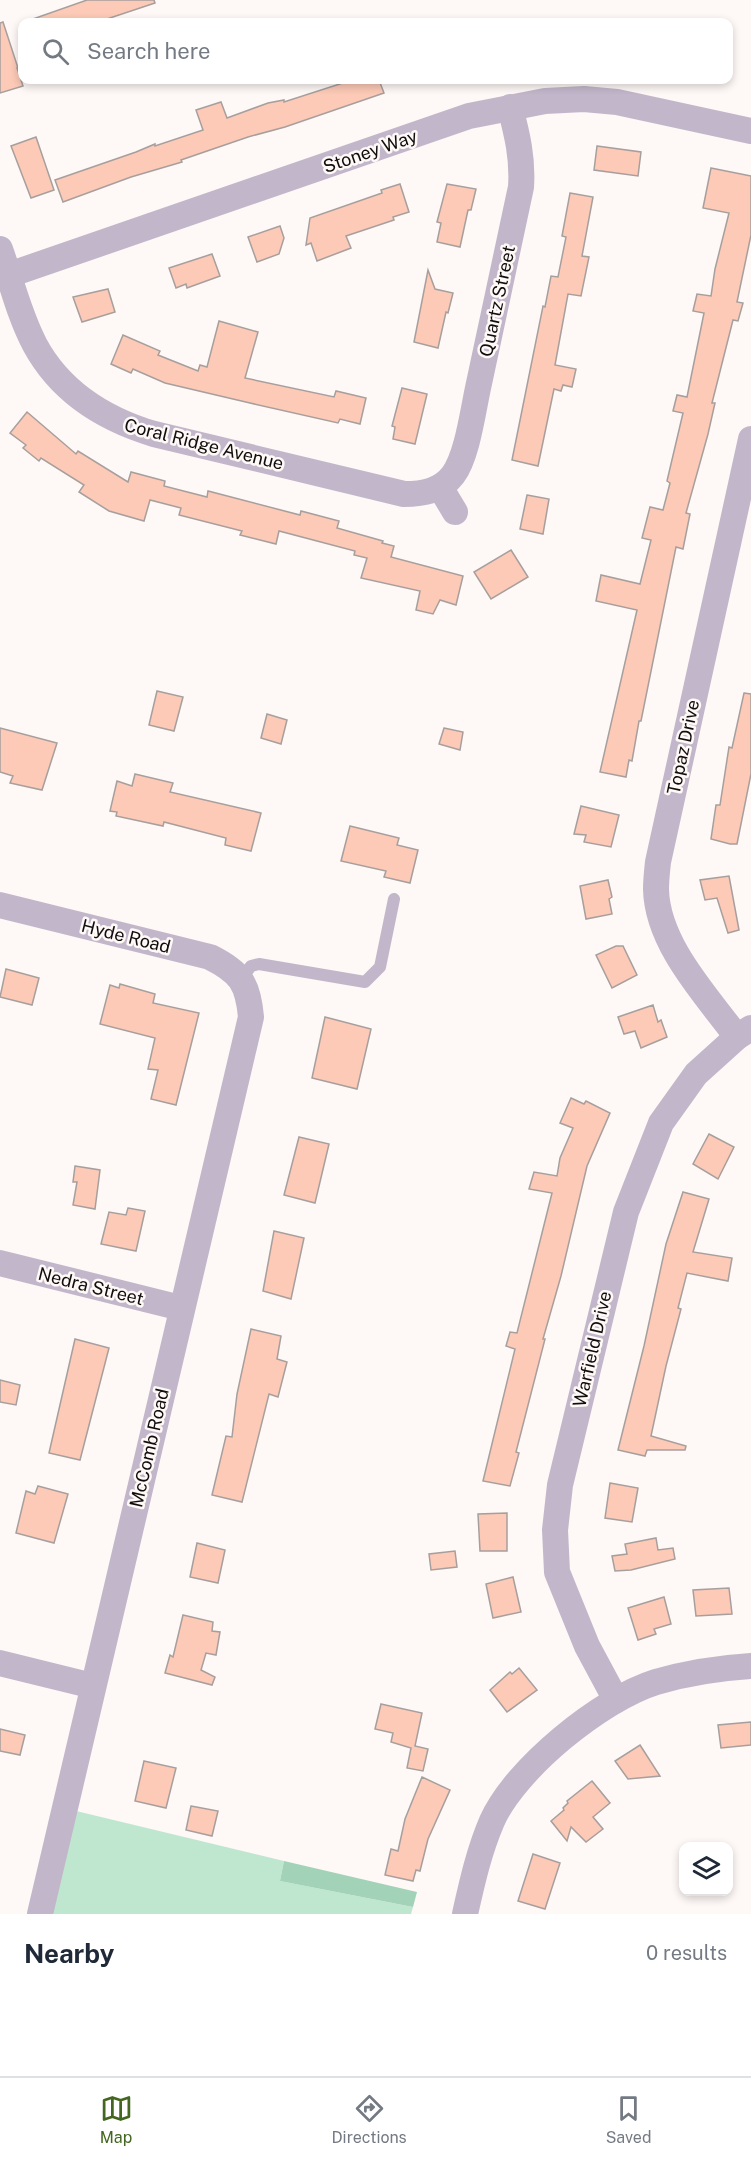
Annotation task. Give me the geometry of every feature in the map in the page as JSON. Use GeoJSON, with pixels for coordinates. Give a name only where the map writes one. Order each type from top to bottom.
{"type":"FeatureCollection","features":[{"type":"Feature","properties":{"kind":"street","name":"Stoney Way"},"geometry":{"type":"LineString","coordinates":[[4,276],[469,116],[510,107],[550,100],[584,99],[617,102],[751,131]]}},
{"type":"Feature","properties":{"kind":"street","name":"Quartz Street"},"geometry":{"type":"LineString","coordinates":[[440,487],[453,476],[461,460],[521,187],[520,145],[510,107]]}},
{"type":"Feature","properties":{"kind":"street","name":"Coral Ridge Avenue"},"geometry":{"type":"LineString","coordinates":[[0,249],[4,276],[35,345],[54,374],[105,416],[129,427],[154,434],[404,494],[423,494],[440,487]]}},
{"type":"Feature","properties":{"kind":"street","name":"Topaz Drive"},"geometry":{"type":"LineString","coordinates":[[744,1033],[671,946],[661,917],[656,891],[658,862],[751,439]]}},
{"type":"Feature","properties":{"kind":"street"},"geometry":{"type":"LineString","coordinates":[[440,487],[455,512]]}},
{"type":"Feature","properties":{"kind":"street","name":"Hyde Road"},"geometry":{"type":"LineString","coordinates":[[0,905],[210,957],[227,966],[242,980]]}},
{"type":"Feature","properties":{"kind":"street","name":"McComb Road"},"geometry":{"type":"LineString","coordinates":[[40,1914],[181,1308],[249,1030],[250,1005],[242,980]]}},
{"type":"Feature","properties":{"kind":"street","name":"Warfield Drive"},"geometry":{"type":"LineString","coordinates":[[616,1700],[587,1646],[557,1572],[555,1530],[560,1485],[626,1212],[661,1123],[696,1074],[744,1033]]}},
{"type":"Feature","properties":{"kind":"street","name":"Nedra Street"},"geometry":{"type":"LineString","coordinates":[[0,1263],[181,1308]]}},
{"type":"Feature","properties":{"kind":"street"},"geometry":{"type":"LineString","coordinates":[[0,1663],[93,1686]]}},
{"type":"Feature","properties":{"kind":"street"},"geometry":{"type":"LineString","coordinates":[[465,1914],[476,1867],[492,1820],[523,1774],[563,1737],[616,1700],[654,1683],[695,1672],[751,1666]]}},
{"type":"Feature","properties":{"kind":"lane"},"geometry":{"type":"LineString","coordinates":[[242,980],[251,966],[259,964],[365,982],[380,967],[394,899]]}},
{"type":"Feature","properties":{"kind":"green space"},"geometry":{"type":"Polygon","coordinates":[[[72,1810],[284,1861],[280,1881],[413,1907],[411,1914],[50,1914],[72,1810]]]}},
{"type":"Feature","properties":{"kind":"green space"},"geometry":{"type":"Polygon","coordinates":[[[284,1861],[417,1892],[413,1907],[280,1881],[284,1861]]]}},
{"type":"Feature","properties":{"kind":"building"},"geometry":{"type":"Polygon","coordinates":[[[87,0],[154,0],[155,3],[110,18],[36,18],[87,0]]]}},
{"type":"Feature","properties":{"kind":"building"},"geometry":{"type":"Polygon","coordinates":[[[3,22],[18,68],[18,84],[23,86],[0,93],[0,23],[3,22]]]}},
{"type":"Feature","properties":{"kind":"building"},"geometry":{"type":"Polygon","coordinates":[[[340,84],[381,84],[384,93],[285,127],[248,137],[63,202],[55,180],[155,144],[155,146],[203,130],[196,110],[221,102],[227,118],[268,103],[284,100],[284,102],[340,84]]]}},
{"type":"Feature","properties":{"kind":"building"},"geometry":{"type":"Polygon","coordinates":[[[36,137],[54,190],[31,198],[11,146],[36,137]]]}},
{"type":"Feature","properties":{"kind":"building"},"geometry":{"type":"Polygon","coordinates":[[[597,146],[641,152],[638,176],[594,170],[597,146]]]}},
{"type":"Feature","properties":{"kind":"building"},"geometry":{"type":"Polygon","coordinates":[[[711,168],[751,176],[751,235],[737,302],[743,303],[738,321],[733,320],[712,403],[715,403],[708,434],[686,513],[690,514],[683,549],[676,547],[641,721],[639,721],[632,761],[629,760],[626,777],[600,772],[637,610],[596,601],[601,575],[640,584],[651,540],[642,538],[650,507],[663,510],[670,483],[667,481],[683,413],[673,411],[677,395],[687,397],[704,313],[693,311],[697,294],[711,296],[715,269],[729,213],[703,208],[711,168]]]}},
{"type":"Feature","properties":{"kind":"building"},"geometry":{"type":"Polygon","coordinates":[[[400,184],[409,212],[393,217],[394,220],[346,236],[351,248],[317,261],[311,243],[306,245],[310,218],[382,193],[381,190],[400,184]]]}},
{"type":"Feature","properties":{"kind":"building"},"geometry":{"type":"Polygon","coordinates":[[[447,184],[476,189],[471,210],[468,210],[460,247],[437,242],[441,223],[437,222],[447,184]]]}},
{"type":"Feature","properties":{"kind":"building"},"geometry":{"type":"Polygon","coordinates":[[[570,193],[593,197],[582,256],[589,257],[581,296],[568,294],[555,365],[576,369],[572,387],[563,385],[561,391],[554,389],[538,466],[512,460],[543,306],[545,307],[551,276],[558,277],[566,237],[562,236],[570,193]]]}},
{"type":"Feature","properties":{"kind":"building"},"geometry":{"type":"Polygon","coordinates":[[[280,226],[284,238],[279,254],[257,262],[248,237],[280,226]]]}},
{"type":"Feature","properties":{"kind":"building"},"geometry":{"type":"Polygon","coordinates":[[[212,254],[220,276],[187,288],[186,284],[176,288],[169,268],[212,254]]]}},
{"type":"Feature","properties":{"kind":"building"},"geometry":{"type":"Polygon","coordinates":[[[428,270],[435,289],[453,293],[438,348],[414,342],[428,270]]]}},
{"type":"Feature","properties":{"kind":"building"},"geometry":{"type":"Polygon","coordinates":[[[108,289],[115,312],[82,322],[73,297],[108,289]]]}},
{"type":"Feature","properties":{"kind":"building"},"geometry":{"type":"Polygon","coordinates":[[[219,321],[258,332],[245,378],[334,397],[336,391],[366,398],[360,424],[340,419],[338,423],[165,383],[133,369],[131,373],[111,364],[123,335],[160,351],[158,355],[198,371],[200,365],[207,367],[219,321]]]}},
{"type":"Feature","properties":{"kind":"building"},"geometry":{"type":"Polygon","coordinates":[[[402,388],[427,394],[415,444],[393,439],[395,427],[392,426],[402,388]]]}},
{"type":"Feature","properties":{"kind":"building"},"geometry":{"type":"Polygon","coordinates":[[[27,412],[76,454],[78,451],[128,482],[131,472],[165,481],[164,486],[207,497],[208,491],[300,515],[301,511],[339,521],[337,528],[394,546],[391,557],[463,576],[456,605],[440,600],[433,614],[416,610],[420,591],[361,578],[367,558],[354,555],[355,551],[279,531],[276,544],[240,535],[242,531],[179,515],[181,508],[150,500],[144,521],[109,511],[79,492],[84,485],[41,458],[39,461],[23,448],[26,445],[10,433],[27,412]]]}},
{"type":"Feature","properties":{"kind":"building"},"geometry":{"type":"Polygon","coordinates":[[[527,495],[549,499],[543,534],[520,529],[527,495]]]}},
{"type":"Feature","properties":{"kind":"building"},"geometry":{"type":"Polygon","coordinates":[[[511,550],[528,577],[491,599],[474,572],[511,550]]]}},
{"type":"Feature","properties":{"kind":"building"},"geometry":{"type":"Polygon","coordinates":[[[157,691],[183,697],[174,731],[149,725],[157,691]]]}},
{"type":"Feature","properties":{"kind":"building"},"geometry":{"type":"Polygon","coordinates":[[[744,693],[751,694],[751,774],[737,844],[730,844],[711,839],[716,805],[720,805],[729,747],[732,748],[744,693]]]}},
{"type":"Feature","properties":{"kind":"building"},"geometry":{"type":"Polygon","coordinates":[[[267,714],[287,720],[281,744],[261,738],[267,714]]]}},
{"type":"Feature","properties":{"kind":"building"},"geometry":{"type":"Polygon","coordinates":[[[0,728],[57,743],[42,790],[10,783],[13,776],[0,772],[0,728]]]}},
{"type":"Feature","properties":{"kind":"building"},"geometry":{"type":"Polygon","coordinates":[[[444,728],[463,732],[460,750],[439,744],[444,728]]]}},
{"type":"Feature","properties":{"kind":"building"},"geometry":{"type":"Polygon","coordinates":[[[135,774],[173,783],[170,792],[261,813],[251,851],[225,845],[226,838],[164,822],[163,826],[116,816],[117,812],[110,811],[117,781],[132,786],[135,774]]]}},
{"type":"Feature","properties":{"kind":"building"},"geometry":{"type":"Polygon","coordinates":[[[581,806],[619,815],[611,847],[584,842],[586,835],[574,834],[581,806]]]}},
{"type":"Feature","properties":{"kind":"building"},"geometry":{"type":"Polygon","coordinates":[[[350,826],[399,838],[397,845],[418,850],[410,883],[384,877],[386,871],[341,861],[350,826]]]}},
{"type":"Feature","properties":{"kind":"building"},"geometry":{"type":"Polygon","coordinates":[[[729,876],[739,930],[728,933],[717,898],[705,900],[700,880],[729,876]]]}},
{"type":"Feature","properties":{"kind":"building"},"geometry":{"type":"Polygon","coordinates":[[[608,880],[612,897],[609,899],[612,914],[586,919],[580,886],[608,880]]]}},
{"type":"Feature","properties":{"kind":"building"},"geometry":{"type":"Polygon","coordinates":[[[616,946],[623,946],[637,975],[612,988],[596,955],[616,946]]]}},
{"type":"Feature","properties":{"kind":"building"},"geometry":{"type":"Polygon","coordinates":[[[6,969],[39,978],[32,1005],[0,997],[6,969]]]}},
{"type":"Feature","properties":{"kind":"building"},"geometry":{"type":"Polygon","coordinates":[[[120,984],[155,994],[153,1003],[199,1013],[176,1105],[151,1099],[158,1070],[148,1069],[155,1038],[100,1024],[110,985],[119,988],[120,984]]]}},
{"type":"Feature","properties":{"kind":"building"},"geometry":{"type":"Polygon","coordinates":[[[653,1005],[658,1022],[661,1020],[667,1037],[641,1048],[635,1031],[624,1034],[618,1017],[653,1005]]]}},
{"type":"Feature","properties":{"kind":"building"},"geometry":{"type":"Polygon","coordinates":[[[325,1017],[371,1029],[357,1089],[312,1078],[325,1017]]]}},
{"type":"Feature","properties":{"kind":"building"},"geometry":{"type":"Polygon","coordinates":[[[571,1098],[584,1104],[586,1101],[610,1113],[587,1166],[561,1276],[543,1339],[545,1339],[516,1452],[519,1453],[510,1486],[483,1481],[515,1349],[506,1346],[510,1332],[517,1333],[552,1193],[529,1189],[534,1172],[557,1176],[560,1158],[573,1128],[560,1123],[571,1098]]]}},
{"type":"Feature","properties":{"kind":"building"},"geometry":{"type":"Polygon","coordinates":[[[709,1134],[734,1147],[718,1179],[693,1164],[709,1134]]]}},
{"type":"Feature","properties":{"kind":"building"},"geometry":{"type":"Polygon","coordinates":[[[299,1137],[329,1144],[315,1203],[284,1195],[299,1137]]]}},
{"type":"Feature","properties":{"kind":"building"},"geometry":{"type":"Polygon","coordinates":[[[75,1166],[100,1170],[95,1209],[73,1205],[77,1182],[73,1182],[75,1166]]]}},
{"type":"Feature","properties":{"kind":"building"},"geometry":{"type":"Polygon","coordinates":[[[683,1192],[709,1199],[693,1252],[732,1258],[728,1281],[687,1273],[678,1308],[681,1309],[651,1436],[686,1446],[685,1450],[647,1450],[645,1456],[618,1450],[666,1244],[683,1192]]]}},
{"type":"Feature","properties":{"kind":"building"},"geometry":{"type":"Polygon","coordinates":[[[128,1208],[145,1211],[136,1251],[101,1244],[109,1212],[126,1215],[128,1208]]]}},
{"type":"Feature","properties":{"kind":"building"},"geometry":{"type":"Polygon","coordinates":[[[274,1231],[304,1238],[291,1299],[263,1291],[274,1231]]]}},
{"type":"Feature","properties":{"kind":"building"},"geometry":{"type":"Polygon","coordinates":[[[251,1329],[281,1336],[277,1359],[287,1362],[278,1397],[269,1394],[242,1502],[212,1495],[226,1436],[232,1437],[237,1394],[251,1329]]]}},
{"type":"Feature","properties":{"kind":"building"},"geometry":{"type":"Polygon","coordinates":[[[75,1339],[109,1348],[80,1460],[49,1453],[75,1339]]]}},
{"type":"Feature","properties":{"kind":"building"},"geometry":{"type":"Polygon","coordinates":[[[0,1380],[20,1385],[16,1405],[0,1402],[0,1380]]]}},
{"type":"Feature","properties":{"kind":"building"},"geometry":{"type":"Polygon","coordinates":[[[610,1483],[638,1488],[632,1522],[605,1518],[610,1483]]]}},
{"type":"Feature","properties":{"kind":"building"},"geometry":{"type":"Polygon","coordinates":[[[38,1486],[68,1494],[54,1543],[16,1533],[26,1491],[35,1494],[38,1486]]]}},
{"type":"Feature","properties":{"kind":"building"},"geometry":{"type":"Polygon","coordinates":[[[507,1513],[507,1551],[480,1551],[478,1514],[507,1513]]]}},
{"type":"Feature","properties":{"kind":"building"},"geometry":{"type":"Polygon","coordinates":[[[656,1538],[658,1550],[673,1548],[675,1559],[631,1570],[615,1571],[612,1556],[627,1554],[625,1544],[656,1538]]]}},
{"type":"Feature","properties":{"kind":"building"},"geometry":{"type":"Polygon","coordinates":[[[197,1543],[225,1550],[218,1583],[190,1577],[197,1543]]]}},
{"type":"Feature","properties":{"kind":"building"},"geometry":{"type":"Polygon","coordinates":[[[455,1551],[457,1567],[431,1570],[429,1554],[455,1551]]]}},
{"type":"Feature","properties":{"kind":"building"},"geometry":{"type":"Polygon","coordinates":[[[513,1577],[521,1612],[493,1618],[486,1584],[513,1577]]]}},
{"type":"Feature","properties":{"kind":"building"},"geometry":{"type":"Polygon","coordinates":[[[729,1588],[732,1614],[696,1616],[693,1590],[729,1588]]]}},
{"type":"Feature","properties":{"kind":"building"},"geometry":{"type":"Polygon","coordinates":[[[664,1597],[671,1624],[654,1629],[656,1634],[638,1640],[628,1608],[664,1597]]]}},
{"type":"Feature","properties":{"kind":"building"},"geometry":{"type":"Polygon","coordinates":[[[183,1615],[213,1622],[212,1631],[220,1632],[216,1655],[206,1653],[201,1670],[215,1677],[212,1685],[165,1673],[170,1655],[173,1657],[183,1615]]]}},
{"type":"Feature","properties":{"kind":"building"},"geometry":{"type":"Polygon","coordinates":[[[519,1668],[537,1690],[507,1712],[490,1690],[510,1672],[512,1674],[519,1668]]]}},
{"type":"Feature","properties":{"kind":"building"},"geometry":{"type":"Polygon","coordinates":[[[381,1704],[422,1713],[415,1746],[428,1749],[423,1771],[407,1768],[411,1748],[391,1742],[393,1733],[375,1729],[381,1704]]]}},
{"type":"Feature","properties":{"kind":"building"},"geometry":{"type":"Polygon","coordinates":[[[751,1722],[751,1745],[721,1748],[718,1725],[751,1722]]]}},
{"type":"Feature","properties":{"kind":"building"},"geometry":{"type":"Polygon","coordinates":[[[0,1729],[25,1735],[20,1755],[0,1751],[0,1729]]]}},
{"type":"Feature","properties":{"kind":"building"},"geometry":{"type":"Polygon","coordinates":[[[640,1745],[660,1776],[628,1779],[615,1761],[640,1745]]]}},
{"type":"Feature","properties":{"kind":"building"},"geometry":{"type":"Polygon","coordinates":[[[144,1761],[176,1768],[166,1808],[135,1801],[144,1761]]]}},
{"type":"Feature","properties":{"kind":"building"},"geometry":{"type":"Polygon","coordinates":[[[422,1777],[450,1790],[428,1839],[420,1871],[416,1870],[413,1881],[385,1875],[391,1849],[398,1851],[405,1819],[422,1777]]]}},
{"type":"Feature","properties":{"kind":"building"},"geometry":{"type":"Polygon","coordinates":[[[592,1781],[610,1803],[593,1817],[603,1829],[586,1842],[571,1827],[567,1841],[551,1821],[564,1810],[567,1801],[592,1781]]]}},
{"type":"Feature","properties":{"kind":"building"},"geometry":{"type":"Polygon","coordinates":[[[191,1806],[218,1811],[212,1836],[186,1830],[191,1806]]]}},
{"type":"Feature","properties":{"kind":"building"},"geometry":{"type":"Polygon","coordinates":[[[533,1854],[560,1863],[545,1909],[518,1901],[533,1854]]]}}]}
